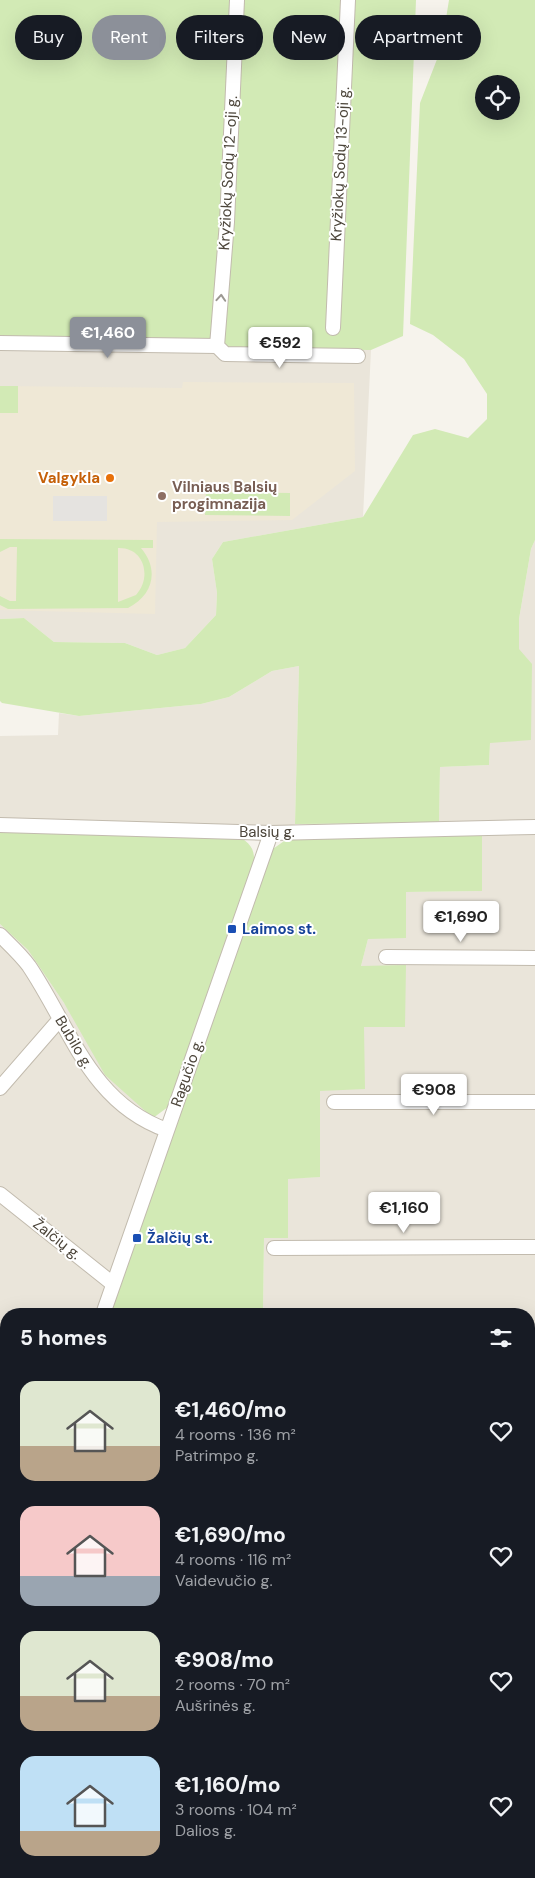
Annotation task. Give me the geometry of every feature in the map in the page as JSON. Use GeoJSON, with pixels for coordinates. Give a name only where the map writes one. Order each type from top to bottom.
{"type":"FeatureCollection","features":[{"type":"Feature","properties":{"kind":"street","name":"Kryžiokų Sodų 12-oji g."},"geometry":{"type":"LineString","coordinates":[[217,346],[227,222],[230,120],[237,0]]}},
{"type":"Feature","properties":{"kind":"street","name":"Kryžiokų Sodų 13-oji g."},"geometry":{"type":"LineString","coordinates":[[333,328],[348,0]]}},
{"type":"Feature","properties":{"kind":"street"},"geometry":{"type":"LineString","coordinates":[[0,343],[217,346],[226,354],[358,356]]}},
{"type":"Feature","properties":{"kind":"street","name":"Balsių g."},"geometry":{"type":"LineString","coordinates":[[0,826],[271,833],[535,827]]}},
{"type":"Feature","properties":{"kind":"street","name":"Ragučio g."},"geometry":{"type":"LineString","coordinates":[[105,1308],[271,833]]}},
{"type":"Feature","properties":{"kind":"street","name":"Bubilo g."},"geometry":{"type":"LineString","coordinates":[[0,935],[27,964],[87,1068],[104,1087],[140,1118],[167,1130]]}},
{"type":"Feature","properties":{"kind":"street"},"geometry":{"type":"LineString","coordinates":[[386,956],[535,958]]}},
{"type":"Feature","properties":{"kind":"street"},"geometry":{"type":"LineString","coordinates":[[0,1088],[60,1019]]}},
{"type":"Feature","properties":{"kind":"street"},"geometry":{"type":"LineString","coordinates":[[334,1102],[535,1102]]}},
{"type":"Feature","properties":{"kind":"street","name":"Žalčių g."},"geometry":{"type":"LineString","coordinates":[[0,1194],[114,1284]]}},
{"type":"Feature","properties":{"kind":"street"},"geometry":{"type":"LineString","coordinates":[[274,1248],[535,1248]]}},
{"type":"Feature","properties":{"kind":"shaded area","name":"Vilniaus Balsių progimnazija"},"geometry":{"type":"Polygon","coordinates":[[[0,340],[229,349],[371,350],[363,517],[223,542],[212,559],[217,593],[216,615],[185,648],[157,655],[125,643],[54,642],[24,618],[0,619],[0,340]]]}},
{"type":"Feature","properties":{"kind":"shaded area","name":"Vilniaus Balsių progimnazija"},"geometry":{"type":"Polygon","coordinates":[[[183,382],[354,383],[355,471],[292,520],[157,522],[155,614],[0,610],[0,386],[182,388],[183,382]]]}},
{"type":"Feature","properties":{"kind":"shaded area"},"geometry":{"type":"Polygon","coordinates":[[[53,496],[107,496],[107,521],[53,521],[53,496]]]}},
{"type":"Feature","properties":{"kind":"shaded area"},"geometry":{"type":"Polygon","coordinates":[[[535,540],[535,1308],[263,1308],[264,1237],[288,1238],[288,1178],[320,1177],[320,1091],[364,1027],[405,1027],[361,966],[368,939],[406,892],[481,891],[439,823],[440,767],[489,765],[490,743],[519,649],[519,619],[531,549],[535,540]]]}},
{"type":"Feature","properties":{"kind":"shaded area"},"geometry":{"type":"Polygon","coordinates":[[[299,666],[295,824],[271,833],[0,831],[0,736],[58,735],[59,713],[79,716],[201,704],[229,697],[272,671],[299,666]]]}},
{"type":"Feature","properties":{"kind":"shaded area"},"geometry":{"type":"Polygon","coordinates":[[[0,924],[28,950],[64,1003],[153,1118],[159,1139],[100,1308],[0,1308],[0,924]]]}},
{"type":"Feature","properties":{"kind":"green space"},"geometry":{"type":"Polygon","coordinates":[[[0,0],[416,0],[415,15],[355,15],[355,60],[414,60],[403,336],[371,350],[228,349],[0,340],[0,0]]]}},
{"type":"Feature","properties":{"kind":"green space"},"geometry":{"type":"Polygon","coordinates":[[[449,0],[535,0],[535,540],[531,549],[519,619],[519,649],[532,664],[531,740],[490,743],[489,765],[440,767],[439,823],[295,824],[299,666],[272,671],[229,697],[201,704],[79,716],[2,703],[0,701],[0,619],[24,618],[54,642],[125,643],[157,655],[185,648],[216,615],[217,593],[212,559],[223,542],[363,517],[413,435],[435,429],[468,438],[487,419],[487,394],[464,359],[433,335],[410,324],[420,103],[437,60],[481,60],[481,15],[447,15],[449,0]]]}},
{"type":"Feature","properties":{"kind":"green space"},"geometry":{"type":"Polygon","coordinates":[[[0,386],[18,386],[18,413],[0,413],[0,386]]]}},
{"type":"Feature","properties":{"kind":"green space"},"geometry":{"type":"Polygon","coordinates":[[[206,492],[290,493],[290,516],[205,515],[206,492]]]}},
{"type":"Feature","properties":{"kind":"green space"},"geometry":{"type":"Polygon","coordinates":[[[0,539],[153,540],[153,548],[141,548],[150,564],[151,581],[144,596],[128,608],[8,609],[0,605],[0,596],[10,601],[16,601],[17,547],[10,547],[0,552],[0,539]],[[118,548],[118,602],[136,595],[144,580],[143,565],[140,558],[127,549],[118,548]]]}},
{"type":"Feature","properties":{"kind":"green space"},"geometry":{"type":"Polygon","coordinates":[[[0,831],[238,836],[251,847],[254,854],[254,864],[168,1107],[153,1118],[105,1075],[64,1003],[28,950],[0,924],[0,831]]]}},
{"type":"Feature","properties":{"kind":"green space"},"geometry":{"type":"Polygon","coordinates":[[[482,833],[482,891],[406,892],[406,938],[368,939],[361,966],[406,965],[405,1027],[364,1027],[365,1089],[320,1091],[320,1177],[288,1179],[288,1238],[264,1238],[263,1308],[112,1308],[270,851],[287,839],[482,833]]]}},
{"type":"Feature","properties":{"kind":"place","name":"Valgykla"},"geometry":{"type":"Point","coordinates":[110,478]}},
{"type":"Feature","properties":{"kind":"place","name":"Vilniaus Balsių progimnazija"},"geometry":{"type":"Point","coordinates":[162,496]}},
{"type":"Feature","properties":{"kind":"place","name":"Laimos st."},"geometry":{"type":"Point","coordinates":[232,929]}},
{"type":"Feature","properties":{"kind":"place","name":"Žalčių st."},"geometry":{"type":"Point","coordinates":[137,1238]}}]}
